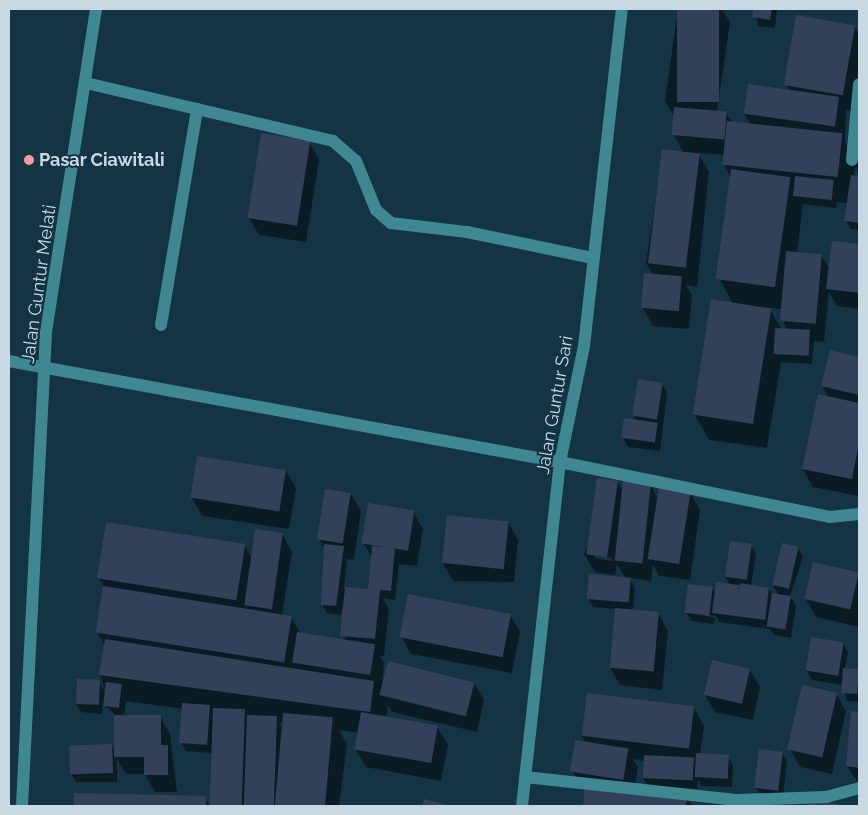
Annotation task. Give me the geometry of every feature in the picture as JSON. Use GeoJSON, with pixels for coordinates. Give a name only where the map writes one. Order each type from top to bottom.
{"type":"FeatureCollection","features":[{"type":"Feature","properties":{"kind":"street","name":"Jalan Guntur Melati"},"geometry":{"type":"LineString","coordinates":[[22,806],[45,367],[96,9]]}},
{"type":"Feature","properties":{"kind":"street","name":"Jalan Guntur Sari"},"geometry":{"type":"LineString","coordinates":[[522,806],[560,462],[584,346],[622,9]]}},
{"type":"Feature","properties":{"kind":"street"},"geometry":{"type":"LineString","coordinates":[[86,83],[334,141],[356,162],[376,210],[391,223],[467,232],[593,258]]}},
{"type":"Feature","properties":{"kind":"street"},"geometry":{"type":"LineString","coordinates":[[852,160],[858,121],[859,84]]}},
{"type":"Feature","properties":{"kind":"street"},"geometry":{"type":"LineString","coordinates":[[160,324],[198,109]]}},
{"type":"Feature","properties":{"kind":"street"},"geometry":{"type":"LineString","coordinates":[[9,361],[560,462],[830,517],[859,514]]}},
{"type":"Feature","properties":{"kind":"street"},"geometry":{"type":"LineString","coordinates":[[525,777],[738,800],[826,797],[859,788]]}},
{"type":"Feature","properties":{"kind":"building"},"geometry":{"type":"Polygon","coordinates":[[[677,9],[719,9],[719,102],[677,102],[677,9]]]}},
{"type":"Feature","properties":{"kind":"building"},"geometry":{"type":"Polygon","coordinates":[[[753,9],[772,9],[770,20],[752,17],[753,9]]]}},
{"type":"Feature","properties":{"kind":"building"},"geometry":{"type":"Polygon","coordinates":[[[796,15],[855,25],[843,95],[784,85],[796,15]]]}},
{"type":"Feature","properties":{"kind":"building"},"geometry":{"type":"Polygon","coordinates":[[[748,84],[839,97],[835,127],[744,114],[748,84]]]}},
{"type":"Feature","properties":{"kind":"building"},"geometry":{"type":"Polygon","coordinates":[[[674,107],[727,112],[724,140],[672,135],[674,107]]]}},
{"type":"Feature","properties":{"kind":"building"},"geometry":{"type":"Polygon","coordinates":[[[727,121],[842,133],[838,177],[722,165],[727,121]]]}},
{"type":"Feature","properties":{"kind":"building"},"geometry":{"type":"Polygon","coordinates":[[[261,133],[310,141],[297,226],[248,218],[261,133]]]}},
{"type":"Feature","properties":{"kind":"building"},"geometry":{"type":"Polygon","coordinates":[[[662,149],[700,154],[686,268],[648,263],[662,149]]]}},
{"type":"Feature","properties":{"kind":"building"},"geometry":{"type":"Polygon","coordinates":[[[731,169],[790,177],[775,287],[716,279],[731,169]]]}},
{"type":"Feature","properties":{"kind":"building"},"geometry":{"type":"Polygon","coordinates":[[[851,175],[859,176],[859,223],[844,221],[851,175]]]}},
{"type":"Feature","properties":{"kind":"building"},"geometry":{"type":"Polygon","coordinates":[[[795,176],[834,180],[832,200],[793,196],[795,176]]]}},
{"type":"Feature","properties":{"kind":"building"},"geometry":{"type":"Polygon","coordinates":[[[832,241],[859,244],[859,293],[826,289],[832,241]]]}},
{"type":"Feature","properties":{"kind":"building"},"geometry":{"type":"Polygon","coordinates":[[[786,251],[822,254],[816,324],[780,321],[786,251]]]}},
{"type":"Feature","properties":{"kind":"building"},"geometry":{"type":"Polygon","coordinates":[[[644,273],[682,276],[679,311],[641,308],[644,273]]]}},
{"type":"Feature","properties":{"kind":"building"},"geometry":{"type":"Polygon","coordinates":[[[711,299],[771,309],[753,424],[693,415],[711,299]]]}},
{"type":"Feature","properties":{"kind":"building"},"geometry":{"type":"Polygon","coordinates":[[[775,328],[810,330],[809,356],[774,354],[775,328]]]}},
{"type":"Feature","properties":{"kind":"building"},"geometry":{"type":"Polygon","coordinates":[[[830,350],[859,357],[859,395],[821,386],[830,350]]]}},
{"type":"Feature","properties":{"kind":"building"},"geometry":{"type":"Polygon","coordinates":[[[638,379],[663,383],[657,419],[632,416],[638,379]]]}},
{"type":"Feature","properties":{"kind":"building"},"geometry":{"type":"Polygon","coordinates":[[[818,394],[859,403],[859,443],[852,479],[802,469],[818,394]]]}},
{"type":"Feature","properties":{"kind":"building"},"geometry":{"type":"Polygon","coordinates":[[[624,418],[658,423],[655,443],[621,438],[624,418]]]}},
{"type":"Feature","properties":{"kind":"building"},"geometry":{"type":"Polygon","coordinates":[[[197,456],[286,470],[279,512],[190,497],[197,456]]]}},
{"type":"Feature","properties":{"kind":"building"},"geometry":{"type":"Polygon","coordinates":[[[597,478],[618,481],[607,557],[586,554],[597,478]]]}},
{"type":"Feature","properties":{"kind":"building"},"geometry":{"type":"Polygon","coordinates":[[[623,481],[651,484],[642,563],[615,561],[623,481]]]}},
{"type":"Feature","properties":{"kind":"building"},"geometry":{"type":"Polygon","coordinates":[[[659,487],[691,492],[679,564],[648,559],[659,487]]]}},
{"type":"Feature","properties":{"kind":"building"},"geometry":{"type":"Polygon","coordinates":[[[325,489],[351,493],[343,543],[317,539],[325,489]]]}},
{"type":"Feature","properties":{"kind":"building"},"geometry":{"type":"Polygon","coordinates":[[[368,503],[414,510],[408,551],[362,543],[368,503]]]}},
{"type":"Feature","properties":{"kind":"building"},"geometry":{"type":"Polygon","coordinates":[[[447,515],[509,521],[504,569],[442,563],[447,515]]]}},
{"type":"Feature","properties":{"kind":"building"},"geometry":{"type":"Polygon","coordinates":[[[106,522],[245,544],[236,600],[97,578],[106,522]]]}},
{"type":"Feature","properties":{"kind":"building"},"geometry":{"type":"Polygon","coordinates":[[[255,529],[283,533],[272,609],[244,605],[255,529]]]}},
{"type":"Feature","properties":{"kind":"building"},"geometry":{"type":"Polygon","coordinates":[[[730,541],[752,544],[747,580],[725,577],[730,541]]]}},
{"type":"Feature","properties":{"kind":"building"},"geometry":{"type":"Polygon","coordinates":[[[782,543],[799,547],[789,589],[772,585],[782,543]]]}},
{"type":"Feature","properties":{"kind":"building"},"geometry":{"type":"Polygon","coordinates":[[[324,544],[344,546],[336,606],[321,605],[324,544]]]}},
{"type":"Feature","properties":{"kind":"building"},"geometry":{"type":"Polygon","coordinates":[[[372,546],[395,548],[391,591],[380,590],[375,639],[340,636],[345,587],[368,589],[372,546]]]}},
{"type":"Feature","properties":{"kind":"building"},"geometry":{"type":"Polygon","coordinates":[[[813,562],[859,573],[850,610],[804,599],[813,562]]]}},
{"type":"Feature","properties":{"kind":"building"},"geometry":{"type":"Polygon","coordinates":[[[589,574],[631,578],[629,603],[587,599],[589,574]]]}},
{"type":"Feature","properties":{"kind":"building"},"geometry":{"type":"Polygon","coordinates":[[[716,582],[739,585],[738,596],[740,583],[769,588],[765,620],[712,613],[716,582]]]}},
{"type":"Feature","properties":{"kind":"building"},"geometry":{"type":"Polygon","coordinates":[[[688,584],[713,587],[709,616],[684,613],[688,584]]]}},
{"type":"Feature","properties":{"kind":"building"},"geometry":{"type":"Polygon","coordinates":[[[103,586],[292,616],[284,662],[96,632],[103,586]]]}},
{"type":"Feature","properties":{"kind":"building"},"geometry":{"type":"Polygon","coordinates":[[[772,593],[791,596],[785,630],[767,627],[772,593]]]}},
{"type":"Feature","properties":{"kind":"building"},"geometry":{"type":"Polygon","coordinates":[[[408,594],[511,614],[503,657],[400,637],[408,594]]]}},
{"type":"Feature","properties":{"kind":"building"},"geometry":{"type":"Polygon","coordinates":[[[615,608],[659,612],[654,672],[610,668],[615,608]]]}},
{"type":"Feature","properties":{"kind":"building"},"geometry":{"type":"Polygon","coordinates":[[[297,632],[375,644],[370,675],[292,663],[297,632]]]}},
{"type":"Feature","properties":{"kind":"building"},"geometry":{"type":"Polygon","coordinates":[[[811,637],[844,642],[838,676],[806,671],[811,637]]]}},
{"type":"Feature","properties":{"kind":"building"},"geometry":{"type":"Polygon","coordinates":[[[105,639],[374,681],[370,712],[99,675],[105,639]]]}},
{"type":"Feature","properties":{"kind":"building"},"geometry":{"type":"Polygon","coordinates":[[[712,660],[750,669],[742,704],[704,695],[712,660]]]}},
{"type":"Feature","properties":{"kind":"building"},"geometry":{"type":"Polygon","coordinates":[[[388,661],[474,683],[466,716],[380,695],[388,661]]]}},
{"type":"Feature","properties":{"kind":"building"},"geometry":{"type":"Polygon","coordinates":[[[843,668],[859,669],[857,694],[841,693],[843,668]]]}},
{"type":"Feature","properties":{"kind":"building"},"geometry":{"type":"Polygon","coordinates":[[[77,679],[100,680],[99,705],[76,704],[77,679]]]}},
{"type":"Feature","properties":{"kind":"building"},"geometry":{"type":"Polygon","coordinates":[[[106,682],[122,684],[119,708],[103,706],[106,682]]]}},
{"type":"Feature","properties":{"kind":"building"},"geometry":{"type":"Polygon","coordinates":[[[802,685],[837,693],[822,757],[787,749],[802,685]]]}},
{"type":"Feature","properties":{"kind":"building"},"geometry":{"type":"Polygon","coordinates":[[[587,693],[694,706],[689,749],[582,736],[587,693]]]}},
{"type":"Feature","properties":{"kind":"building"},"geometry":{"type":"Polygon","coordinates":[[[182,703],[210,705],[207,745],[179,743],[182,703]]]}},
{"type":"Feature","properties":{"kind":"building"},"geometry":{"type":"Polygon","coordinates":[[[213,708],[245,709],[242,806],[210,806],[213,708]]]}},
{"type":"Feature","properties":{"kind":"building"},"geometry":{"type":"Polygon","coordinates":[[[851,711],[859,712],[859,768],[846,766],[851,711]]]}},
{"type":"Feature","properties":{"kind":"building"},"geometry":{"type":"Polygon","coordinates":[[[361,712],[438,726],[431,763],[354,749],[361,712]]]}},
{"type":"Feature","properties":{"kind":"building"},"geometry":{"type":"Polygon","coordinates":[[[283,713],[333,717],[325,806],[275,806],[283,713]]]}},
{"type":"Feature","properties":{"kind":"building"},"geometry":{"type":"Polygon","coordinates":[[[114,715],[161,715],[161,745],[168,745],[168,775],[144,775],[144,757],[114,757],[114,715]]]}},
{"type":"Feature","properties":{"kind":"building"},"geometry":{"type":"Polygon","coordinates":[[[247,715],[277,716],[274,806],[244,806],[247,715]]]}},
{"type":"Feature","properties":{"kind":"building"},"geometry":{"type":"Polygon","coordinates":[[[575,740],[628,748],[623,780],[570,772],[575,740]]]}},
{"type":"Feature","properties":{"kind":"building"},"geometry":{"type":"Polygon","coordinates":[[[112,744],[113,773],[70,774],[69,746],[112,744]]]}},
{"type":"Feature","properties":{"kind":"building"},"geometry":{"type":"Polygon","coordinates":[[[759,749],[783,752],[778,791],[754,788],[759,749]]]}},
{"type":"Feature","properties":{"kind":"building"},"geometry":{"type":"Polygon","coordinates":[[[696,753],[729,755],[728,779],[695,777],[696,753]]]}},
{"type":"Feature","properties":{"kind":"building"},"geometry":{"type":"Polygon","coordinates":[[[644,755],[694,758],[693,781],[643,778],[644,755]]]}},
{"type":"Feature","properties":{"kind":"building"},"geometry":{"type":"Polygon","coordinates":[[[585,786],[687,795],[686,806],[583,806],[585,786]]]}},
{"type":"Feature","properties":{"kind":"building"},"geometry":{"type":"Polygon","coordinates":[[[74,793],[206,796],[206,806],[74,806],[74,793]]]}},
{"type":"Feature","properties":{"kind":"building"},"geometry":{"type":"Polygon","coordinates":[[[424,799],[451,806],[422,806],[424,799]]]}},
{"type":"Feature","properties":{"kind":"building"},"geometry":{"type":"Polygon","coordinates":[[[807,801],[839,804],[839,806],[807,806],[807,801]]]}},
{"type":"Feature","properties":{"kind":"place","name":"Pasar Ciawitali"},"geometry":{"type":"Point","coordinates":[29,160]}}]}
